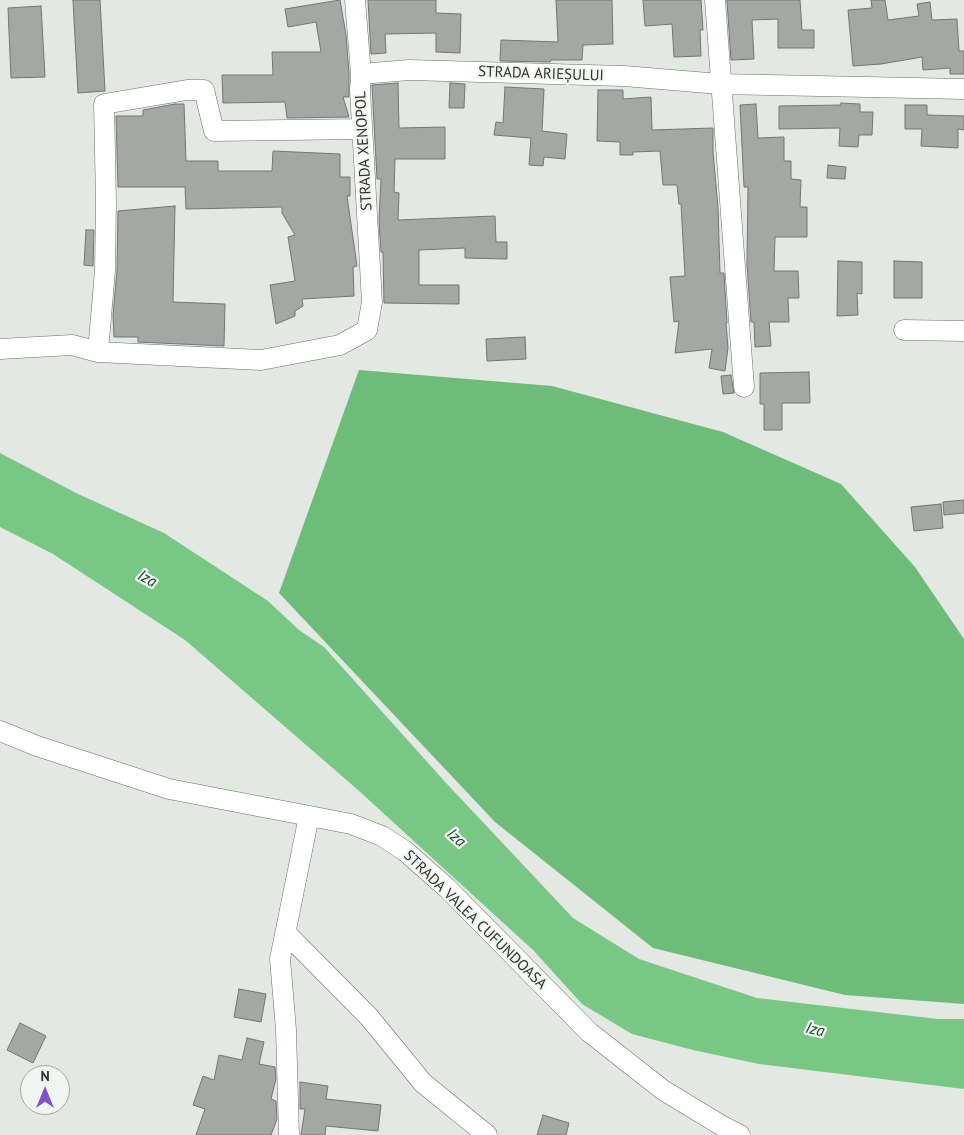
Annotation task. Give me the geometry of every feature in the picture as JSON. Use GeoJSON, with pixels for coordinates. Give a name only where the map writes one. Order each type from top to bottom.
{"type":"FeatureCollection","features":[{"type":"Feature","properties":{"kind":"street","name":"STRADA XENOPOL"},"geometry":{"type":"LineString","coordinates":[[98,352],[261,360],[340,345],[367,330],[372,302],[355,0]]}},
{"type":"Feature","properties":{"kind":"street"},"geometry":{"type":"LineString","coordinates":[[715,0],[744,387]]}},
{"type":"Feature","properties":{"kind":"street","name":"STRADA ARIEȘULUI"},"geometry":{"type":"LineString","coordinates":[[360,74],[409,70],[496,72],[624,76],[720,84],[964,89]]}},
{"type":"Feature","properties":{"kind":"street"},"geometry":{"type":"LineString","coordinates":[[0,349],[72,345],[98,352],[105,270],[104,104],[187,90],[204,90],[214,131],[362,129]]}},
{"type":"Feature","properties":{"kind":"street"},"geometry":{"type":"LineString","coordinates":[[904,330],[964,332]]}},
{"type":"Feature","properties":{"kind":"street","name":"STRADA VALEA CUFUNDOASA"},"geometry":{"type":"LineString","coordinates":[[0,731],[37,746],[169,790],[351,824],[382,836],[405,851],[447,888],[589,1032],[663,1090],[740,1135]]}},
{"type":"Feature","properties":{"kind":"street"},"geometry":{"type":"LineString","coordinates":[[289,1135],[286,1030],[280,959],[309,816]]}},
{"type":"Feature","properties":{"kind":"street"},"geometry":{"type":"LineString","coordinates":[[286,933],[369,1017],[423,1083],[487,1135]]}},
{"type":"Feature","properties":{"kind":"shaded area"},"geometry":{"type":"Polygon","coordinates":[[[359,370],[552,386],[723,432],[841,484],[915,567],[964,639],[964,1004],[845,995],[653,948],[495,822],[279,593],[359,370]]]}},
{"type":"Feature","properties":{"kind":"water","name":"Iza"},"geometry":{"type":"Polygon","coordinates":[[[0,453],[76,493],[164,533],[268,601],[299,630],[324,647],[447,784],[573,918],[639,959],[757,998],[938,1019],[964,1019],[964,1089],[759,1064],[693,1050],[632,1034],[582,1004],[533,950],[358,790],[185,640],[53,554],[0,527],[0,453]]]}},
{"type":"Feature","properties":{"kind":"building"},"geometry":{"type":"Polygon","coordinates":[[[73,0],[100,0],[105,91],[78,93],[73,0]]]}},
{"type":"Feature","properties":{"kind":"building"},"geometry":{"type":"Polygon","coordinates":[[[340,0],[346,35],[349,74],[349,97],[343,97],[349,117],[287,118],[285,102],[223,103],[222,75],[273,75],[272,52],[321,52],[316,22],[288,27],[285,9],[340,0]]]}},
{"type":"Feature","properties":{"kind":"building"},"geometry":{"type":"Polygon","coordinates":[[[368,0],[436,0],[436,13],[461,14],[460,53],[436,52],[436,33],[385,34],[386,53],[371,54],[368,0]]]}},
{"type":"Feature","properties":{"kind":"building"},"geometry":{"type":"Polygon","coordinates":[[[556,0],[612,0],[613,44],[583,45],[582,60],[551,60],[550,62],[500,61],[501,40],[558,42],[556,0]]]}},
{"type":"Feature","properties":{"kind":"building"},"geometry":{"type":"Polygon","coordinates":[[[643,0],[701,0],[703,30],[700,30],[701,56],[674,57],[672,24],[645,26],[643,0]]]}},
{"type":"Feature","properties":{"kind":"building"},"geometry":{"type":"Polygon","coordinates":[[[727,0],[800,0],[802,30],[814,30],[814,48],[778,48],[778,19],[752,20],[754,59],[731,60],[727,0]]]}},
{"type":"Feature","properties":{"kind":"building"},"geometry":{"type":"Polygon","coordinates":[[[871,0],[885,0],[888,20],[919,16],[917,4],[930,2],[932,20],[957,19],[959,51],[964,51],[964,74],[950,74],[950,68],[923,70],[922,57],[881,64],[853,66],[848,10],[872,8],[871,0]]]}},
{"type":"Feature","properties":{"kind":"building"},"geometry":{"type":"Polygon","coordinates":[[[41,6],[45,77],[11,78],[8,8],[41,6]]]}},
{"type":"Feature","properties":{"kind":"building"},"geometry":{"type":"Polygon","coordinates":[[[398,83],[399,128],[445,127],[445,159],[395,159],[394,192],[399,193],[398,220],[495,216],[496,242],[507,242],[507,259],[465,258],[465,248],[419,250],[419,285],[459,285],[459,304],[384,303],[383,252],[381,252],[379,221],[381,179],[377,179],[372,85],[398,83]]]}},
{"type":"Feature","properties":{"kind":"building"},"geometry":{"type":"Polygon","coordinates":[[[450,83],[465,84],[464,108],[449,108],[450,83]]]}},
{"type":"Feature","properties":{"kind":"building"},"geometry":{"type":"Polygon","coordinates":[[[505,87],[544,89],[542,131],[567,134],[565,159],[544,157],[543,166],[529,165],[531,138],[494,135],[496,122],[503,123],[505,87]]]}},
{"type":"Feature","properties":{"kind":"building"},"geometry":{"type":"Polygon","coordinates":[[[598,90],[623,90],[623,99],[651,97],[652,130],[713,128],[720,273],[724,273],[727,323],[728,348],[725,371],[709,368],[712,349],[675,353],[679,321],[674,322],[670,277],[685,276],[681,204],[679,204],[677,185],[663,185],[660,151],[633,152],[633,155],[620,155],[620,142],[597,141],[598,90]]]}},
{"type":"Feature","properties":{"kind":"building"},"geometry":{"type":"Polygon","coordinates":[[[841,103],[860,104],[860,112],[873,112],[872,135],[859,135],[858,147],[839,146],[840,128],[779,129],[779,106],[841,105],[841,103]]]}},
{"type":"Feature","properties":{"kind":"building"},"geometry":{"type":"Polygon","coordinates":[[[184,104],[186,161],[218,161],[218,171],[272,171],[273,151],[340,154],[340,177],[350,177],[350,196],[347,196],[357,266],[353,267],[354,296],[302,299],[303,306],[295,311],[295,316],[276,324],[270,285],[295,281],[288,237],[295,235],[282,213],[282,207],[186,209],[185,187],[118,187],[116,116],[143,116],[143,110],[184,104]]]}},
{"type":"Feature","properties":{"kind":"building"},"geometry":{"type":"Polygon","coordinates":[[[756,104],[758,138],[784,137],[784,161],[791,161],[791,179],[801,180],[800,207],[807,207],[807,237],[775,237],[774,271],[798,271],[799,298],[788,298],[789,322],[769,322],[771,346],[755,347],[754,322],[751,322],[747,264],[748,187],[744,187],[740,105],[756,104]]]}},
{"type":"Feature","properties":{"kind":"building"},"geometry":{"type":"Polygon","coordinates":[[[905,105],[927,105],[927,115],[964,116],[964,130],[958,129],[958,148],[921,146],[922,129],[905,129],[905,105]]]}},
{"type":"Feature","properties":{"kind":"building"},"geometry":{"type":"Polygon","coordinates":[[[828,165],[846,167],[845,179],[827,178],[828,165]]]}},
{"type":"Feature","properties":{"kind":"building"},"geometry":{"type":"Polygon","coordinates":[[[175,206],[173,302],[225,304],[224,346],[138,342],[138,337],[114,337],[113,315],[117,270],[118,211],[175,206]]]}},
{"type":"Feature","properties":{"kind":"building"},"geometry":{"type":"Polygon","coordinates":[[[86,230],[94,230],[93,266],[84,265],[86,230]]]}},
{"type":"Feature","properties":{"kind":"building"},"geometry":{"type":"Polygon","coordinates":[[[838,261],[862,262],[862,294],[857,293],[858,315],[837,316],[838,261]]]}},
{"type":"Feature","properties":{"kind":"building"},"geometry":{"type":"Polygon","coordinates":[[[894,261],[922,262],[922,298],[894,298],[894,261]]]}},
{"type":"Feature","properties":{"kind":"building"},"geometry":{"type":"Polygon","coordinates":[[[525,337],[526,359],[487,361],[486,339],[525,337]]]}},
{"type":"Feature","properties":{"kind":"building"},"geometry":{"type":"Polygon","coordinates":[[[809,372],[810,403],[782,403],[782,430],[764,430],[764,404],[760,404],[760,373],[809,372]]]}},
{"type":"Feature","properties":{"kind":"building"},"geometry":{"type":"Polygon","coordinates":[[[731,375],[734,393],[723,394],[721,376],[731,375]]]}},
{"type":"Feature","properties":{"kind":"building"},"geometry":{"type":"Polygon","coordinates":[[[964,500],[964,513],[944,515],[943,502],[964,500]]]}},
{"type":"Feature","properties":{"kind":"building"},"geometry":{"type":"Polygon","coordinates":[[[941,504],[943,528],[914,531],[911,507],[941,504]]]}},
{"type":"Feature","properties":{"kind":"building"},"geometry":{"type":"Polygon","coordinates":[[[239,989],[266,994],[261,1022],[234,1017],[239,989]]]}},
{"type":"Feature","properties":{"kind":"building"},"geometry":{"type":"Polygon","coordinates":[[[20,1023],[46,1036],[33,1063],[7,1050],[20,1023]]]}},
{"type":"Feature","properties":{"kind":"building"},"geometry":{"type":"Polygon","coordinates":[[[247,1038],[264,1042],[259,1064],[275,1067],[276,1079],[271,1099],[276,1101],[277,1119],[271,1135],[196,1135],[205,1109],[193,1105],[203,1076],[214,1080],[219,1055],[242,1060],[247,1038]]]}},
{"type":"Feature","properties":{"kind":"building"},"geometry":{"type":"Polygon","coordinates":[[[300,1082],[328,1086],[326,1099],[381,1105],[378,1131],[326,1126],[325,1135],[301,1135],[305,1109],[300,1109],[300,1082]]]}},
{"type":"Feature","properties":{"kind":"building"},"geometry":{"type":"Polygon","coordinates":[[[543,1115],[569,1123],[566,1135],[537,1135],[543,1115]]]}}]}
